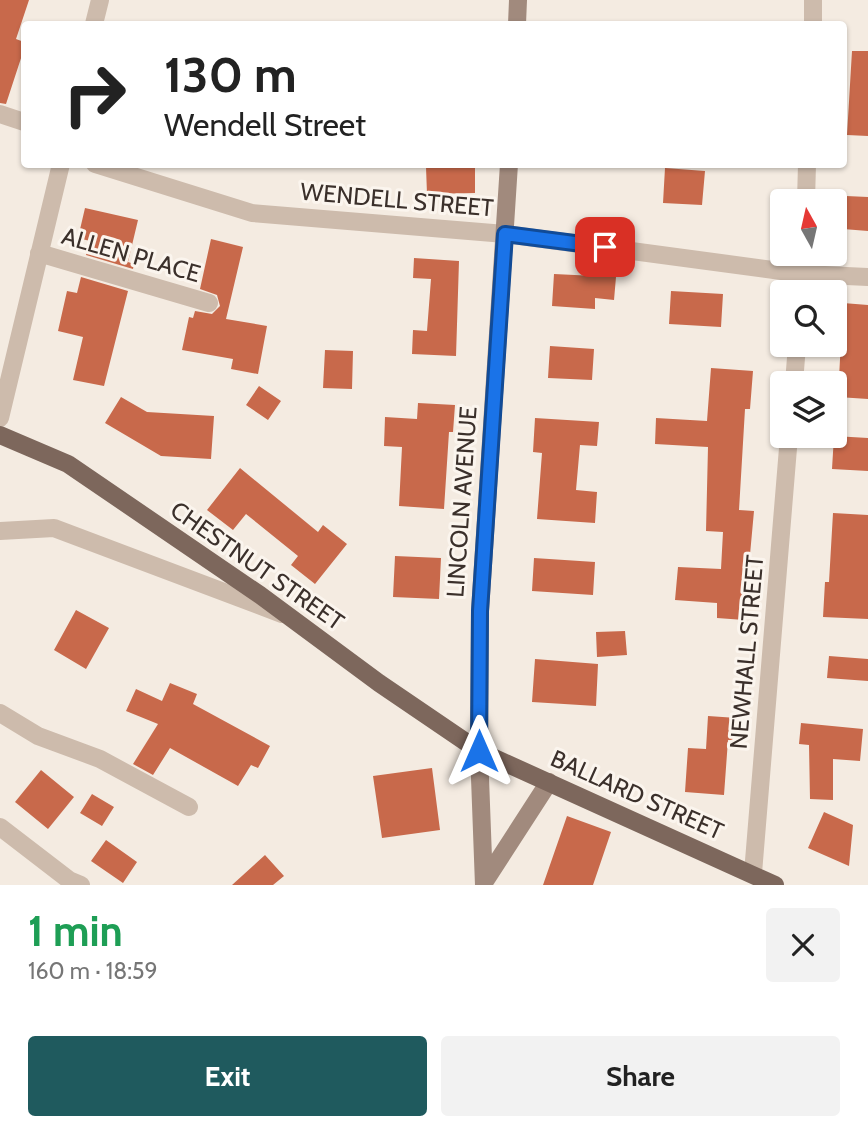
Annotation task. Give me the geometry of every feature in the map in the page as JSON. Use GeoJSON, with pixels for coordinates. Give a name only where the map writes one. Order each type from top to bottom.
{"type":"FeatureCollection","features":[{"type":"Feature","properties":{"kind":"main road"},"geometry":{"type":"LineString","coordinates":[[517,0],[517,21]]}},
{"type":"Feature","properties":{"kind":"main road","name":"LINCOLN AVENUE"},"geometry":{"type":"LineString","coordinates":[[484,883],[479,751],[480,611],[509,168]]}},
{"type":"Feature","properties":{"kind":"main road","name":"CHESTNUT STREET"},"geometry":{"type":"LineString","coordinates":[[0,435],[68,464],[479,751]]}},
{"type":"Feature","properties":{"kind":"main road","name":"BALLARD STREET"},"geometry":{"type":"LineString","coordinates":[[479,751],[775,885]]}},
{"type":"Feature","properties":{"kind":"main road"},"geometry":{"type":"LineString","coordinates":[[484,883],[549,782]]}},
{"type":"Feature","properties":{"kind":"street"},"geometry":{"type":"LineString","coordinates":[[95,21],[100,0]]}},
{"type":"Feature","properties":{"kind":"street"},"geometry":{"type":"LineString","coordinates":[[813,0],[813,21]]}},
{"type":"Feature","properties":{"kind":"street"},"geometry":{"type":"LineString","coordinates":[[0,114],[21,121]]}},
{"type":"Feature","properties":{"kind":"street"},"geometry":{"type":"LineString","coordinates":[[0,418],[60,168]]}},
{"type":"Feature","properties":{"kind":"street","name":"WENDELL STREET"},"geometry":{"type":"LineString","coordinates":[[108,168],[252,212],[505,234],[784,280]]}},
{"type":"Feature","properties":{"kind":"street"},"geometry":{"type":"LineString","coordinates":[[806,189],[807,168]]}},
{"type":"Feature","properties":{"kind":"street","name":"ALLEN PLACE"},"geometry":{"type":"LineString","coordinates":[[39,253],[209,303]]}},
{"type":"Feature","properties":{"kind":"street","name":"WENDELL STREET"},"geometry":{"type":"LineString","coordinates":[[835,280],[868,277]]}},
{"type":"Feature","properties":{"kind":"street","name":"NEWHALL STREET"},"geometry":{"type":"LineString","coordinates":[[753,873],[788,448]]}},
{"type":"Feature","properties":{"kind":"street"},"geometry":{"type":"LineString","coordinates":[[0,531],[54,528],[288,617]]}},
{"type":"Feature","properties":{"kind":"street"},"geometry":{"type":"LineString","coordinates":[[0,713],[38,736],[100,759],[189,807]]}},
{"type":"Feature","properties":{"kind":"street"},"geometry":{"type":"LineString","coordinates":[[0,827],[69,880],[80,885]]}},
{"type":"Feature","properties":{"kind":"building"},"geometry":{"type":"Polygon","coordinates":[[[0,0],[29,0],[16,39],[21,41],[21,58],[6,104],[0,103],[0,0]]]}},
{"type":"Feature","properties":{"kind":"building"},"geometry":{"type":"Polygon","coordinates":[[[852,51],[868,51],[868,136],[847,135],[852,51]]]}},
{"type":"Feature","properties":{"kind":"building"},"geometry":{"type":"Polygon","coordinates":[[[426,168],[475,168],[475,193],[427,194],[426,168]]]}},
{"type":"Feature","properties":{"kind":"building"},"geometry":{"type":"Polygon","coordinates":[[[665,168],[705,171],[702,205],[663,203],[665,168]]]}},
{"type":"Feature","properties":{"kind":"building"},"geometry":{"type":"Polygon","coordinates":[[[847,196],[868,197],[868,231],[847,229],[847,196]]]}},
{"type":"Feature","properties":{"kind":"building"},"geometry":{"type":"Polygon","coordinates":[[[85,208],[138,220],[128,262],[134,264],[133,269],[86,255],[90,241],[78,238],[85,208]]]}},
{"type":"Feature","properties":{"kind":"building"},"geometry":{"type":"Polygon","coordinates":[[[211,239],[243,247],[226,319],[267,326],[258,374],[231,369],[233,359],[182,350],[189,317],[193,318],[195,311],[212,314],[220,306],[217,295],[200,289],[211,239]]]}},
{"type":"Feature","properties":{"kind":"building"},"geometry":{"type":"Polygon","coordinates":[[[414,258],[459,261],[456,356],[412,354],[413,330],[427,331],[431,279],[413,278],[414,258]]]}},
{"type":"Feature","properties":{"kind":"building"},"geometry":{"type":"Polygon","coordinates":[[[554,274],[616,277],[614,300],[595,298],[595,309],[552,306],[554,274]]]}},
{"type":"Feature","properties":{"kind":"building"},"geometry":{"type":"Polygon","coordinates":[[[81,277],[128,291],[104,386],[73,380],[83,337],[58,331],[67,291],[77,293],[81,277]]]}},
{"type":"Feature","properties":{"kind":"building"},"geometry":{"type":"Polygon","coordinates":[[[671,291],[723,294],[721,327],[669,324],[671,291]]]}},
{"type":"Feature","properties":{"kind":"building"},"geometry":{"type":"Polygon","coordinates":[[[847,303],[868,305],[868,399],[847,398],[847,371],[839,371],[840,357],[847,357],[847,303]]]}},
{"type":"Feature","properties":{"kind":"building"},"geometry":{"type":"Polygon","coordinates":[[[550,346],[594,349],[592,380],[548,378],[550,346]]]}},
{"type":"Feature","properties":{"kind":"building"},"geometry":{"type":"Polygon","coordinates":[[[325,350],[353,351],[352,389],[323,388],[325,350]]]}},
{"type":"Feature","properties":{"kind":"building"},"geometry":{"type":"Polygon","coordinates":[[[711,368],[753,371],[750,409],[745,409],[739,510],[754,511],[744,620],[717,618],[717,603],[675,600],[678,567],[721,569],[723,532],[706,531],[708,447],[655,444],[656,418],[707,421],[711,368]]]}},
{"type":"Feature","properties":{"kind":"building"},"geometry":{"type":"Polygon","coordinates":[[[259,386],[281,401],[268,420],[246,405],[259,386]]]}},
{"type":"Feature","properties":{"kind":"building"},"geometry":{"type":"Polygon","coordinates":[[[121,397],[147,412],[214,416],[211,459],[161,456],[105,423],[121,397]]]}},
{"type":"Feature","properties":{"kind":"building"},"geometry":{"type":"Polygon","coordinates":[[[418,403],[455,405],[453,432],[449,432],[444,509],[399,506],[402,447],[384,446],[385,417],[417,419],[418,403]]]}},
{"type":"Feature","properties":{"kind":"building"},"geometry":{"type":"Polygon","coordinates":[[[535,418],[599,422],[597,446],[580,445],[576,490],[597,492],[595,523],[537,519],[542,453],[533,452],[535,418]]]}},
{"type":"Feature","properties":{"kind":"building"},"geometry":{"type":"Polygon","coordinates":[[[847,437],[868,438],[868,471],[832,469],[833,448],[847,448],[847,437]]]}},
{"type":"Feature","properties":{"kind":"building"},"geometry":{"type":"Polygon","coordinates":[[[240,468],[318,532],[323,525],[347,544],[315,584],[291,565],[298,556],[246,514],[233,530],[207,510],[240,468]]]}},
{"type":"Feature","properties":{"kind":"building"},"geometry":{"type":"Polygon","coordinates":[[[833,513],[868,515],[868,619],[823,617],[825,582],[829,582],[833,513]]]}},
{"type":"Feature","properties":{"kind":"building"},"geometry":{"type":"Polygon","coordinates":[[[395,556],[441,558],[439,599],[393,597],[395,556]]]}},
{"type":"Feature","properties":{"kind":"building"},"geometry":{"type":"Polygon","coordinates":[[[534,558],[595,562],[593,595],[532,591],[534,558]]]}},
{"type":"Feature","properties":{"kind":"building"},"geometry":{"type":"Polygon","coordinates":[[[76,610],[109,628],[86,669],[54,650],[76,610]]]}},
{"type":"Feature","properties":{"kind":"building"},"geometry":{"type":"Polygon","coordinates":[[[625,631],[627,655],[597,657],[596,632],[625,631]]]}},
{"type":"Feature","properties":{"kind":"building"},"geometry":{"type":"Polygon","coordinates":[[[829,656],[868,659],[868,681],[827,678],[829,656]]]}},
{"type":"Feature","properties":{"kind":"building"},"geometry":{"type":"Polygon","coordinates":[[[535,659],[598,664],[596,706],[532,702],[535,659]]]}},
{"type":"Feature","properties":{"kind":"building"},"geometry":{"type":"Polygon","coordinates":[[[170,683],[197,694],[193,704],[270,746],[258,768],[251,765],[238,786],[170,748],[153,775],[133,764],[158,724],[126,711],[136,689],[162,701],[170,683]]]}},
{"type":"Feature","properties":{"kind":"building"},"geometry":{"type":"Polygon","coordinates":[[[708,716],[737,718],[736,740],[728,740],[724,795],[685,792],[688,748],[706,749],[708,716]]]}},
{"type":"Feature","properties":{"kind":"building"},"geometry":{"type":"Polygon","coordinates":[[[801,723],[863,729],[860,761],[833,759],[833,800],[810,799],[809,745],[799,744],[801,723]]]}},
{"type":"Feature","properties":{"kind":"building"},"geometry":{"type":"Polygon","coordinates":[[[432,768],[440,830],[382,838],[373,776],[432,768]]]}},
{"type":"Feature","properties":{"kind":"building"},"geometry":{"type":"Polygon","coordinates":[[[41,770],[74,797],[48,829],[15,802],[41,770]]]}},
{"type":"Feature","properties":{"kind":"building"},"geometry":{"type":"Polygon","coordinates":[[[92,794],[114,807],[102,826],[80,813],[92,794]]]}},
{"type":"Feature","properties":{"kind":"building"},"geometry":{"type":"Polygon","coordinates":[[[824,812],[853,825],[849,866],[808,848],[824,812]]]}},
{"type":"Feature","properties":{"kind":"building"},"geometry":{"type":"Polygon","coordinates":[[[567,816],[611,832],[593,885],[543,885],[567,816]]]}},
{"type":"Feature","properties":{"kind":"building"},"geometry":{"type":"Polygon","coordinates":[[[106,840],[137,862],[123,883],[91,861],[106,840]]]}},
{"type":"Feature","properties":{"kind":"building"},"geometry":{"type":"Polygon","coordinates":[[[265,855],[284,876],[273,885],[232,885],[265,855]]]}},
{"type":"Feature","properties":{"kind":"route"},"geometry":{"type":"LineString","coordinates":[[479,751],[480,611],[505,234],[605,247]]}}]}
